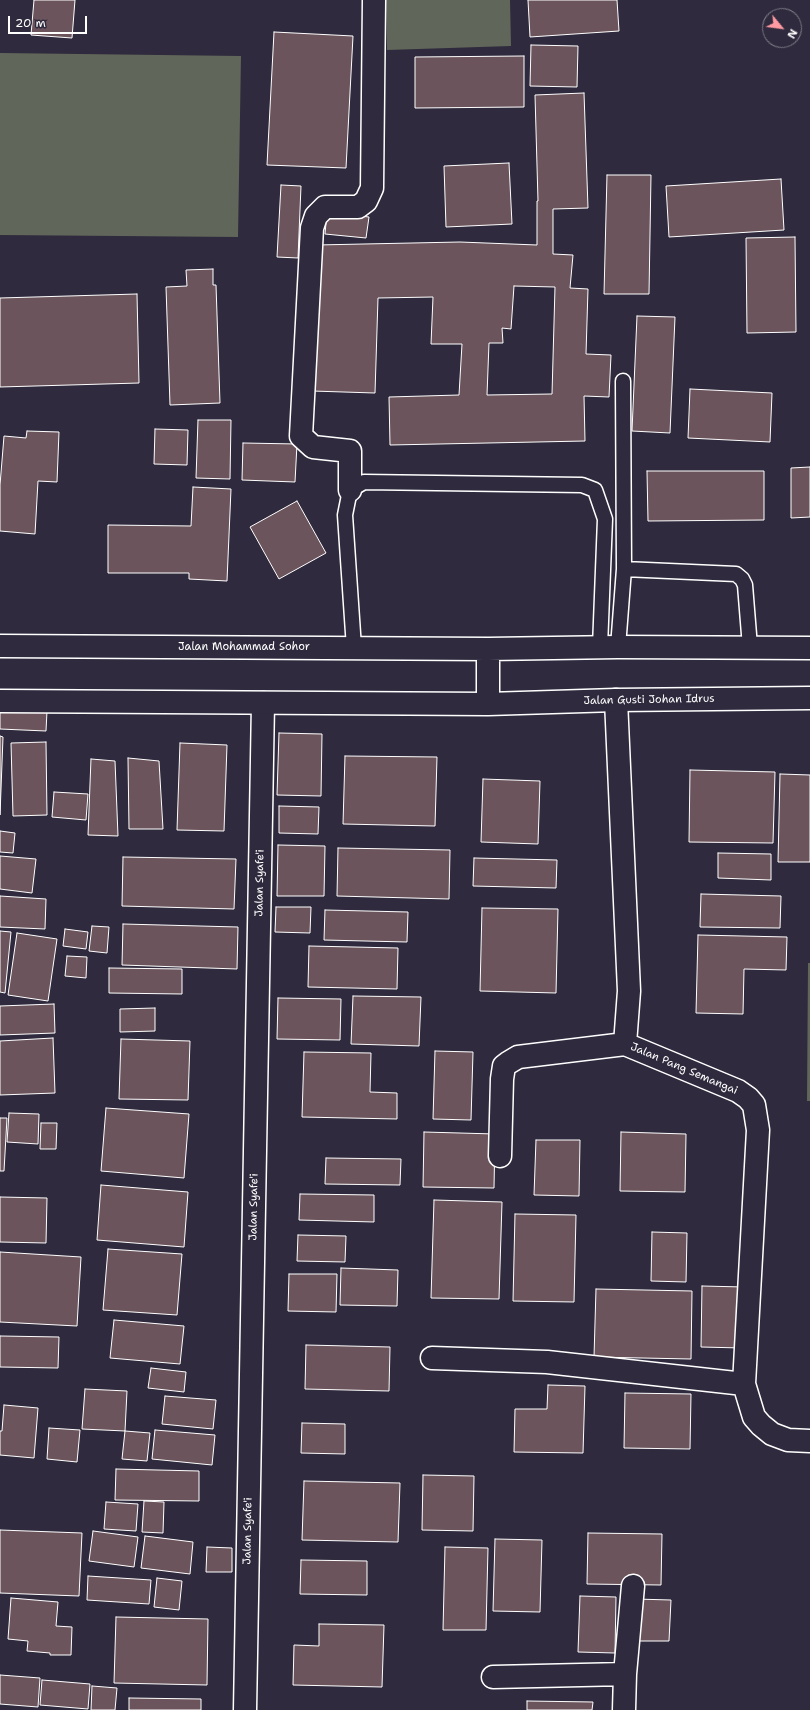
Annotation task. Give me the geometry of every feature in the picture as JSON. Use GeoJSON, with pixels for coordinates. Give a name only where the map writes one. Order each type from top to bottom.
{"type":"FeatureCollection","features":[{"type":"Feature","properties":{"kind":"street"},"geometry":{"type":"LineString","coordinates":[[350,490],[350,451],[313,447],[301,436],[312,228],[316,216],[325,207],[358,207],[366,201],[372,188],[374,0]]}},
{"type":"Feature","properties":{"kind":"street","name":"Jalan Mohammad Sohor"},"geometry":{"type":"LineString","coordinates":[[0,646],[488,649]]}},
{"type":"Feature","properties":{"kind":"street"},"geometry":{"type":"LineString","coordinates":[[0,700],[488,704],[488,649],[609,647],[810,648]]}},
{"type":"Feature","properties":{"kind":"street","name":"Jalan Gusti Johan Idrus"},"geometry":{"type":"LineString","coordinates":[[488,704],[616,700],[810,698]]}},
{"type":"Feature","properties":{"kind":"street","name":"Jalan Pang Semangai"},"geometry":{"type":"LineString","coordinates":[[616,700],[629,991],[625,1044],[738,1091],[748,1098],[754,1105],[758,1130],[744,1384],[754,1416],[761,1425],[772,1434],[788,1440],[810,1441]]}},
{"type":"Feature","properties":{"kind":"street","name":"Jalan Syafe'i"},"geometry":{"type":"LineString","coordinates":[[245,1710],[263,703]]}},
{"type":"Feature","properties":{"kind":"street"},"geometry":{"type":"LineString","coordinates":[[500,1156],[502,1079],[504,1066],[518,1057],[625,1044]]}},
{"type":"Feature","properties":{"kind":"street"},"geometry":{"type":"LineString","coordinates":[[432,1358],[547,1362],[744,1384]]}},
{"type":"Feature","properties":{"kind":"street"},"geometry":{"type":"LineString","coordinates":[[624,1710],[625,1674],[633,1586]]}},
{"type":"Feature","properties":{"kind":"street"},"geometry":{"type":"LineString","coordinates":[[493,1677],[625,1674]]}},
{"type":"Feature","properties":{"kind":"lane"},"geometry":{"type":"LineString","coordinates":[[609,647],[624,569],[622,381]]}},
{"type":"Feature","properties":{"kind":"lane"},"geometry":{"type":"LineString","coordinates":[[354,648],[345,515],[350,490],[364,482],[582,485],[595,490],[605,519],[609,647]]}},
{"type":"Feature","properties":{"kind":"lane"},"geometry":{"type":"LineString","coordinates":[[624,569],[736,574],[742,579],[745,585],[750,647]]}},
{"type":"Feature","properties":{"kind":"green space"},"geometry":{"type":"Polygon","coordinates":[[[386,0],[510,0],[511,46],[387,50],[386,0]]]}},
{"type":"Feature","properties":{"kind":"green space"},"geometry":{"type":"Polygon","coordinates":[[[0,53],[241,56],[238,237],[0,235],[0,53]]]}},
{"type":"Feature","properties":{"kind":"green space"},"geometry":{"type":"Polygon","coordinates":[[[808,963],[810,963],[810,1101],[807,1101],[808,963]]]}},
{"type":"Feature","properties":{"kind":"building"},"geometry":{"type":"Polygon","coordinates":[[[34,0],[75,0],[72,38],[31,35],[34,0]]]}},
{"type":"Feature","properties":{"kind":"building"},"geometry":{"type":"Polygon","coordinates":[[[528,0],[617,0],[619,31],[530,37],[528,0]]]}},
{"type":"Feature","properties":{"kind":"building"},"geometry":{"type":"Polygon","coordinates":[[[274,32],[353,36],[346,168],[267,165],[274,32]]]}},
{"type":"Feature","properties":{"kind":"building"},"geometry":{"type":"Polygon","coordinates":[[[531,45],[578,46],[577,87],[530,86],[531,45]]]}},
{"type":"Feature","properties":{"kind":"building"},"geometry":{"type":"Polygon","coordinates":[[[524,56],[524,107],[415,108],[415,57],[524,56]]]}},
{"type":"Feature","properties":{"kind":"building"},"geometry":{"type":"Polygon","coordinates":[[[584,93],[588,208],[553,209],[553,254],[573,255],[570,288],[588,289],[586,354],[611,355],[609,397],[584,396],[585,441],[390,445],[389,397],[459,395],[462,344],[431,344],[433,297],[378,298],[375,393],[312,391],[316,245],[460,242],[537,245],[538,201],[535,95],[584,93]],[[514,286],[511,329],[502,328],[503,343],[489,343],[487,395],[552,394],[555,287],[514,286]]]}},
{"type":"Feature","properties":{"kind":"building"},"geometry":{"type":"Polygon","coordinates":[[[509,163],[512,224],[446,227],[444,166],[509,163]]]}},
{"type":"Feature","properties":{"kind":"building"},"geometry":{"type":"Polygon","coordinates":[[[607,175],[651,175],[649,294],[604,294],[607,175]]]}},
{"type":"Feature","properties":{"kind":"building"},"geometry":{"type":"Polygon","coordinates":[[[781,179],[784,230],[669,237],[666,186],[781,179]]]}},
{"type":"Feature","properties":{"kind":"building"},"geometry":{"type":"Polygon","coordinates":[[[281,185],[301,186],[298,258],[277,257],[281,185]]]}},
{"type":"Feature","properties":{"kind":"building"},"geometry":{"type":"Polygon","coordinates":[[[327,212],[369,217],[366,238],[325,234],[327,212]]]}},
{"type":"Feature","properties":{"kind":"building"},"geometry":{"type":"Polygon","coordinates":[[[795,237],[796,332],[747,333],[746,238],[795,237]]]}},
{"type":"Feature","properties":{"kind":"building"},"geometry":{"type":"Polygon","coordinates":[[[213,269],[213,285],[216,285],[220,403],[170,405],[166,287],[187,286],[186,270],[213,269]]]}},
{"type":"Feature","properties":{"kind":"building"},"geometry":{"type":"Polygon","coordinates":[[[137,294],[139,383],[0,387],[0,298],[137,294]]]}},
{"type":"Feature","properties":{"kind":"building"},"geometry":{"type":"Polygon","coordinates":[[[637,316],[675,317],[670,433],[632,431],[637,316]]]}},
{"type":"Feature","properties":{"kind":"building"},"geometry":{"type":"Polygon","coordinates":[[[690,389],[772,393],[770,442],[688,438],[690,389]]]}},
{"type":"Feature","properties":{"kind":"building"},"geometry":{"type":"Polygon","coordinates":[[[198,420],[231,420],[230,479],[196,478],[198,420]]]}},
{"type":"Feature","properties":{"kind":"building"},"geometry":{"type":"Polygon","coordinates":[[[155,429],[188,430],[187,465],[154,464],[155,429]]]}},
{"type":"Feature","properties":{"kind":"building"},"geometry":{"type":"Polygon","coordinates":[[[27,431],[59,432],[57,482],[38,481],[35,534],[0,531],[0,485],[4,436],[26,438],[27,431]]]}},
{"type":"Feature","properties":{"kind":"building"},"geometry":{"type":"Polygon","coordinates":[[[243,443],[297,444],[295,482],[242,480],[243,443]]]}},
{"type":"Feature","properties":{"kind":"building"},"geometry":{"type":"Polygon","coordinates":[[[810,467],[810,517],[791,518],[791,468],[810,467]]]}},
{"type":"Feature","properties":{"kind":"building"},"geometry":{"type":"Polygon","coordinates":[[[647,471],[764,471],[764,520],[648,521],[647,471]]]}},
{"type":"Feature","properties":{"kind":"building"},"geometry":{"type":"Polygon","coordinates":[[[193,487],[231,489],[227,581],[189,579],[189,573],[108,573],[108,525],[191,526],[193,487]]]}},
{"type":"Feature","properties":{"kind":"building"},"geometry":{"type":"Polygon","coordinates":[[[297,501],[326,553],[279,579],[250,527],[297,501]]]}},
{"type":"Feature","properties":{"kind":"building"},"geometry":{"type":"Polygon","coordinates":[[[0,709],[47,711],[46,731],[0,729],[0,709]]]}},
{"type":"Feature","properties":{"kind":"building"},"geometry":{"type":"Polygon","coordinates":[[[279,733],[322,734],[321,796],[277,795],[279,733]]]}},
{"type":"Feature","properties":{"kind":"building"},"geometry":{"type":"Polygon","coordinates":[[[0,736],[3,737],[0,815],[0,736]]]}},
{"type":"Feature","properties":{"kind":"building"},"geometry":{"type":"Polygon","coordinates":[[[46,742],[47,815],[13,816],[11,743],[46,742]]]}},
{"type":"Feature","properties":{"kind":"building"},"geometry":{"type":"Polygon","coordinates":[[[180,743],[227,745],[224,831],[177,830],[180,743]]]}},
{"type":"Feature","properties":{"kind":"building"},"geometry":{"type":"Polygon","coordinates":[[[345,756],[437,757],[435,826],[343,824],[345,756]]]}},
{"type":"Feature","properties":{"kind":"building"},"geometry":{"type":"Polygon","coordinates":[[[128,758],[159,761],[163,829],[129,829],[128,758]]]}},
{"type":"Feature","properties":{"kind":"building"},"geometry":{"type":"Polygon","coordinates":[[[91,759],[115,761],[118,836],[88,835],[91,759]]]}},
{"type":"Feature","properties":{"kind":"building"},"geometry":{"type":"Polygon","coordinates":[[[690,770],[775,772],[773,843],[689,842],[690,770]]]}},
{"type":"Feature","properties":{"kind":"building"},"geometry":{"type":"Polygon","coordinates":[[[780,774],[810,775],[810,862],[778,862],[780,774]]]}},
{"type":"Feature","properties":{"kind":"building"},"geometry":{"type":"Polygon","coordinates":[[[483,779],[540,781],[538,844],[481,842],[483,779]]]}},
{"type":"Feature","properties":{"kind":"building"},"geometry":{"type":"Polygon","coordinates":[[[54,792],[88,794],[86,820],[52,817],[54,792]]]}},
{"type":"Feature","properties":{"kind":"building"},"geometry":{"type":"Polygon","coordinates":[[[279,806],[319,807],[318,834],[279,833],[279,806]]]}},
{"type":"Feature","properties":{"kind":"building"},"geometry":{"type":"Polygon","coordinates":[[[0,831],[15,833],[13,853],[0,852],[0,831]]]}},
{"type":"Feature","properties":{"kind":"building"},"geometry":{"type":"Polygon","coordinates":[[[278,845],[325,846],[324,896],[277,896],[278,845]]]}},
{"type":"Feature","properties":{"kind":"building"},"geometry":{"type":"Polygon","coordinates":[[[338,848],[450,850],[449,899],[337,896],[338,848]]]}},
{"type":"Feature","properties":{"kind":"building"},"geometry":{"type":"Polygon","coordinates":[[[718,853],[771,854],[771,880],[718,878],[718,853]]]}},
{"type":"Feature","properties":{"kind":"building"},"geometry":{"type":"Polygon","coordinates":[[[0,856],[36,859],[32,893],[0,889],[0,856]]]}},
{"type":"Feature","properties":{"kind":"building"},"geometry":{"type":"Polygon","coordinates":[[[123,857],[236,859],[234,909],[122,906],[123,857]]]}},
{"type":"Feature","properties":{"kind":"building"},"geometry":{"type":"Polygon","coordinates":[[[474,858],[557,860],[556,888],[473,886],[474,858]]]}},
{"type":"Feature","properties":{"kind":"building"},"geometry":{"type":"Polygon","coordinates":[[[701,894],[781,896],[780,928],[700,927],[701,894]]]}},
{"type":"Feature","properties":{"kind":"building"},"geometry":{"type":"Polygon","coordinates":[[[0,896],[46,899],[45,929],[0,927],[0,896]]]}},
{"type":"Feature","properties":{"kind":"building"},"geometry":{"type":"Polygon","coordinates":[[[276,907],[311,907],[310,933],[275,932],[276,907]]]}},
{"type":"Feature","properties":{"kind":"building"},"geometry":{"type":"Polygon","coordinates":[[[482,908],[558,909],[556,993],[480,991],[482,908]]]}},
{"type":"Feature","properties":{"kind":"building"},"geometry":{"type":"Polygon","coordinates":[[[325,910],[408,912],[407,942],[324,940],[325,910]]]}},
{"type":"Feature","properties":{"kind":"building"},"geometry":{"type":"Polygon","coordinates":[[[123,924],[238,927],[237,969],[122,965],[123,924]]]}},
{"type":"Feature","properties":{"kind":"building"},"geometry":{"type":"Polygon","coordinates":[[[92,926],[109,927],[107,953],[89,951],[92,926]]]}},
{"type":"Feature","properties":{"kind":"building"},"geometry":{"type":"Polygon","coordinates":[[[65,929],[88,932],[86,949],[63,946],[65,929]]]}},
{"type":"Feature","properties":{"kind":"building"},"geometry":{"type":"Polygon","coordinates":[[[0,931],[11,932],[5,993],[0,992],[0,931]]]}},
{"type":"Feature","properties":{"kind":"building"},"geometry":{"type":"Polygon","coordinates":[[[17,933],[57,939],[48,1001],[8,995],[17,933]]]}},
{"type":"Feature","properties":{"kind":"building"},"geometry":{"type":"Polygon","coordinates":[[[698,935],[787,937],[786,970],[744,969],[743,1014],[696,1013],[698,935]]]}},
{"type":"Feature","properties":{"kind":"building"},"geometry":{"type":"Polygon","coordinates":[[[309,946],[398,948],[397,989],[308,987],[309,946]]]}},
{"type":"Feature","properties":{"kind":"building"},"geometry":{"type":"Polygon","coordinates":[[[67,956],[87,957],[86,978],[65,976],[67,956]]]}},
{"type":"Feature","properties":{"kind":"building"},"geometry":{"type":"Polygon","coordinates":[[[109,968],[182,969],[182,994],[109,993],[109,968]]]}},
{"type":"Feature","properties":{"kind":"building"},"geometry":{"type":"Polygon","coordinates":[[[353,996],[421,997],[419,1046],[351,1044],[353,996]]]}},
{"type":"Feature","properties":{"kind":"building"},"geometry":{"type":"Polygon","coordinates":[[[278,998],[341,999],[340,1040],[277,1039],[278,998]]]}},
{"type":"Feature","properties":{"kind":"building"},"geometry":{"type":"Polygon","coordinates":[[[54,1004],[55,1033],[0,1035],[0,1006],[54,1004]]]}},
{"type":"Feature","properties":{"kind":"building"},"geometry":{"type":"Polygon","coordinates":[[[155,1008],[155,1031],[120,1032],[120,1009],[155,1008]]]}},
{"type":"Feature","properties":{"kind":"building"},"geometry":{"type":"Polygon","coordinates":[[[53,1038],[55,1093],[0,1095],[0,1041],[53,1038]]]}},
{"type":"Feature","properties":{"kind":"building"},"geometry":{"type":"Polygon","coordinates":[[[121,1039],[190,1041],[188,1100],[119,1099],[121,1039]]]}},
{"type":"Feature","properties":{"kind":"building"},"geometry":{"type":"Polygon","coordinates":[[[435,1051],[473,1052],[471,1120],[433,1119],[435,1051]]]}},
{"type":"Feature","properties":{"kind":"building"},"geometry":{"type":"Polygon","coordinates":[[[304,1052],[371,1053],[370,1092],[397,1093],[397,1119],[302,1117],[304,1052]]]}},
{"type":"Feature","properties":{"kind":"building"},"geometry":{"type":"Polygon","coordinates":[[[106,1108],[189,1114],[184,1178],[101,1171],[106,1108]]]}},
{"type":"Feature","properties":{"kind":"building"},"geometry":{"type":"Polygon","coordinates":[[[9,1113],[39,1114],[38,1144],[7,1142],[9,1113]]]}},
{"type":"Feature","properties":{"kind":"building"},"geometry":{"type":"Polygon","coordinates":[[[0,1118],[7,1118],[4,1171],[0,1171],[0,1118]]]}},
{"type":"Feature","properties":{"kind":"building"},"geometry":{"type":"Polygon","coordinates":[[[41,1123],[57,1123],[56,1149],[40,1149],[41,1123]]]}},
{"type":"Feature","properties":{"kind":"building"},"geometry":{"type":"Polygon","coordinates":[[[424,1132],[495,1134],[494,1188],[423,1187],[424,1132]]]}},
{"type":"Feature","properties":{"kind":"building"},"geometry":{"type":"Polygon","coordinates":[[[621,1132],[686,1134],[685,1192],[620,1191],[621,1132]]]}},
{"type":"Feature","properties":{"kind":"building"},"geometry":{"type":"Polygon","coordinates":[[[536,1140],[580,1140],[579,1196],[534,1195],[536,1140]]]}},
{"type":"Feature","properties":{"kind":"building"},"geometry":{"type":"Polygon","coordinates":[[[326,1158],[401,1159],[400,1185],[325,1184],[326,1158]]]}},
{"type":"Feature","properties":{"kind":"building"},"geometry":{"type":"Polygon","coordinates":[[[101,1185],[188,1192],[184,1247],[97,1240],[101,1185]]]}},
{"type":"Feature","properties":{"kind":"building"},"geometry":{"type":"Polygon","coordinates":[[[300,1194],[374,1195],[374,1222],[299,1220],[300,1194]]]}},
{"type":"Feature","properties":{"kind":"building"},"geometry":{"type":"Polygon","coordinates":[[[0,1197],[47,1198],[46,1243],[0,1242],[0,1197]]]}},
{"type":"Feature","properties":{"kind":"building"},"geometry":{"type":"Polygon","coordinates":[[[434,1200],[502,1202],[499,1299],[431,1298],[434,1200]]]}},
{"type":"Feature","properties":{"kind":"building"},"geometry":{"type":"Polygon","coordinates":[[[515,1214],[576,1215],[574,1302],[513,1301],[515,1214]]]}},
{"type":"Feature","properties":{"kind":"building"},"geometry":{"type":"Polygon","coordinates":[[[652,1232],[687,1233],[686,1282],[651,1281],[652,1232]]]}},
{"type":"Feature","properties":{"kind":"building"},"geometry":{"type":"Polygon","coordinates":[[[298,1235],[346,1236],[345,1262],[297,1261],[298,1235]]]}},
{"type":"Feature","properties":{"kind":"building"},"geometry":{"type":"Polygon","coordinates":[[[108,1249],[182,1254],[177,1315],[103,1310],[108,1249]]]}},
{"type":"Feature","properties":{"kind":"building"},"geometry":{"type":"Polygon","coordinates":[[[0,1252],[81,1257],[77,1326],[0,1322],[0,1252]]]}},
{"type":"Feature","properties":{"kind":"building"},"geometry":{"type":"Polygon","coordinates":[[[341,1268],[398,1270],[397,1306],[340,1305],[341,1268]]]}},
{"type":"Feature","properties":{"kind":"building"},"geometry":{"type":"Polygon","coordinates":[[[289,1274],[337,1274],[336,1312],[288,1311],[289,1274]]]}},
{"type":"Feature","properties":{"kind":"building"},"geometry":{"type":"Polygon","coordinates":[[[702,1286],[744,1287],[742,1348],[701,1347],[702,1286]]]}},
{"type":"Feature","properties":{"kind":"building"},"geometry":{"type":"Polygon","coordinates":[[[596,1289],[692,1291],[691,1359],[594,1357],[596,1289]]]}},
{"type":"Feature","properties":{"kind":"building"},"geometry":{"type":"Polygon","coordinates":[[[114,1320],[184,1326],[180,1364],[110,1358],[114,1320]]]}},
{"type":"Feature","properties":{"kind":"building"},"geometry":{"type":"Polygon","coordinates":[[[0,1336],[59,1337],[58,1368],[0,1367],[0,1336]]]}},
{"type":"Feature","properties":{"kind":"building"},"geometry":{"type":"Polygon","coordinates":[[[306,1345],[390,1347],[389,1391],[305,1389],[306,1345]]]}},
{"type":"Feature","properties":{"kind":"building"},"geometry":{"type":"Polygon","coordinates":[[[151,1368],[186,1372],[184,1392],[148,1388],[151,1368]]]}},
{"type":"Feature","properties":{"kind":"building"},"geometry":{"type":"Polygon","coordinates":[[[548,1385],[585,1386],[583,1453],[514,1452],[515,1409],[547,1409],[548,1385]]]}},
{"type":"Feature","properties":{"kind":"building"},"geometry":{"type":"Polygon","coordinates":[[[85,1389],[127,1391],[125,1431],[82,1429],[85,1389]]]}},
{"type":"Feature","properties":{"kind":"building"},"geometry":{"type":"Polygon","coordinates":[[[625,1393],[691,1394],[690,1449],[624,1448],[625,1393]]]}},
{"type":"Feature","properties":{"kind":"building"},"geometry":{"type":"Polygon","coordinates":[[[165,1396],[216,1400],[213,1429],[162,1424],[165,1396]]]}},
{"type":"Feature","properties":{"kind":"building"},"geometry":{"type":"Polygon","coordinates":[[[4,1405],[38,1408],[34,1458],[0,1455],[0,1431],[2,1431],[4,1405]]]}},
{"type":"Feature","properties":{"kind":"building"},"geometry":{"type":"Polygon","coordinates":[[[302,1423],[345,1424],[345,1454],[301,1453],[302,1423]]]}},
{"type":"Feature","properties":{"kind":"building"},"geometry":{"type":"Polygon","coordinates":[[[49,1428],[80,1430],[77,1462],[47,1459],[49,1428]]]}},
{"type":"Feature","properties":{"kind":"building"},"geometry":{"type":"Polygon","coordinates":[[[155,1430],[215,1435],[212,1465],[152,1459],[155,1430]]]}},
{"type":"Feature","properties":{"kind":"building"},"geometry":{"type":"Polygon","coordinates":[[[125,1431],[150,1433],[147,1461],[122,1459],[125,1431]]]}},
{"type":"Feature","properties":{"kind":"building"},"geometry":{"type":"Polygon","coordinates":[[[116,1469],[199,1471],[199,1501],[115,1500],[116,1469]]]}},
{"type":"Feature","properties":{"kind":"building"},"geometry":{"type":"Polygon","coordinates":[[[423,1475],[474,1476],[473,1531],[422,1530],[423,1475]]]}},
{"type":"Feature","properties":{"kind":"building"},"geometry":{"type":"Polygon","coordinates":[[[304,1481],[400,1483],[398,1542],[302,1540],[304,1481]]]}},
{"type":"Feature","properties":{"kind":"building"},"geometry":{"type":"Polygon","coordinates":[[[144,1501],[164,1502],[163,1533],[142,1532],[144,1501]]]}},
{"type":"Feature","properties":{"kind":"building"},"geometry":{"type":"Polygon","coordinates":[[[106,1502],[138,1504],[136,1531],[104,1529],[106,1502]]]}},
{"type":"Feature","properties":{"kind":"building"},"geometry":{"type":"Polygon","coordinates":[[[0,1530],[82,1533],[79,1596],[0,1593],[0,1530]]]}},
{"type":"Feature","properties":{"kind":"building"},"geometry":{"type":"Polygon","coordinates":[[[93,1531],[138,1537],[134,1567],[89,1561],[93,1531]]]}},
{"type":"Feature","properties":{"kind":"building"},"geometry":{"type":"Polygon","coordinates":[[[588,1533],[662,1534],[661,1585],[587,1584],[588,1533]]]}},
{"type":"Feature","properties":{"kind":"building"},"geometry":{"type":"Polygon","coordinates":[[[145,1536],[193,1542],[190,1574],[141,1568],[145,1536]]]}},
{"type":"Feature","properties":{"kind":"building"},"geometry":{"type":"Polygon","coordinates":[[[495,1539],[542,1540],[540,1612],[493,1611],[495,1539]]]}},
{"type":"Feature","properties":{"kind":"building"},"geometry":{"type":"Polygon","coordinates":[[[207,1547],[232,1548],[232,1572],[206,1572],[207,1547]]]}},
{"type":"Feature","properties":{"kind":"building"},"geometry":{"type":"Polygon","coordinates":[[[445,1547],[488,1548],[486,1630],[443,1630],[445,1547]]]}},
{"type":"Feature","properties":{"kind":"building"},"geometry":{"type":"Polygon","coordinates":[[[301,1560],[367,1561],[367,1595],[300,1594],[301,1560]]]}},
{"type":"Feature","properties":{"kind":"building"},"geometry":{"type":"Polygon","coordinates":[[[88,1576],[151,1580],[149,1604],[87,1600],[88,1576]]]}},
{"type":"Feature","properties":{"kind":"building"},"geometry":{"type":"Polygon","coordinates":[[[157,1578],[182,1581],[179,1610],[154,1607],[157,1578]]]}},
{"type":"Feature","properties":{"kind":"building"},"geometry":{"type":"Polygon","coordinates":[[[580,1596],[616,1597],[615,1653],[578,1652],[580,1596]]]}},
{"type":"Feature","properties":{"kind":"building"},"geometry":{"type":"Polygon","coordinates":[[[11,1598],[58,1602],[56,1626],[72,1627],[71,1655],[50,1655],[50,1653],[27,1651],[28,1641],[8,1639],[11,1598]]]}},
{"type":"Feature","properties":{"kind":"building"},"geometry":{"type":"Polygon","coordinates":[[[635,1599],[671,1600],[669,1641],[634,1641],[635,1599]]]}},
{"type":"Feature","properties":{"kind":"building"},"geometry":{"type":"Polygon","coordinates":[[[116,1617],[208,1619],[207,1685],[114,1683],[116,1617]]]}},
{"type":"Feature","properties":{"kind":"building"},"geometry":{"type":"Polygon","coordinates":[[[319,1624],[384,1625],[382,1687],[293,1685],[294,1645],[319,1646],[319,1624]]]}},
{"type":"Feature","properties":{"kind":"building"},"geometry":{"type":"Polygon","coordinates":[[[0,1675],[40,1678],[38,1707],[0,1704],[0,1675]]]}},
{"type":"Feature","properties":{"kind":"building"},"geometry":{"type":"Polygon","coordinates":[[[42,1680],[90,1684],[88,1709],[40,1705],[42,1680]]]}},
{"type":"Feature","properties":{"kind":"building"},"geometry":{"type":"Polygon","coordinates":[[[92,1686],[117,1688],[115,1710],[91,1710],[92,1686]]]}},
{"type":"Feature","properties":{"kind":"building"},"geometry":{"type":"Polygon","coordinates":[[[129,1698],[201,1699],[201,1710],[129,1710],[129,1698]]]}},
{"type":"Feature","properties":{"kind":"building"},"geometry":{"type":"Polygon","coordinates":[[[527,1701],[593,1702],[592,1710],[527,1710],[527,1701]]]}}]}
